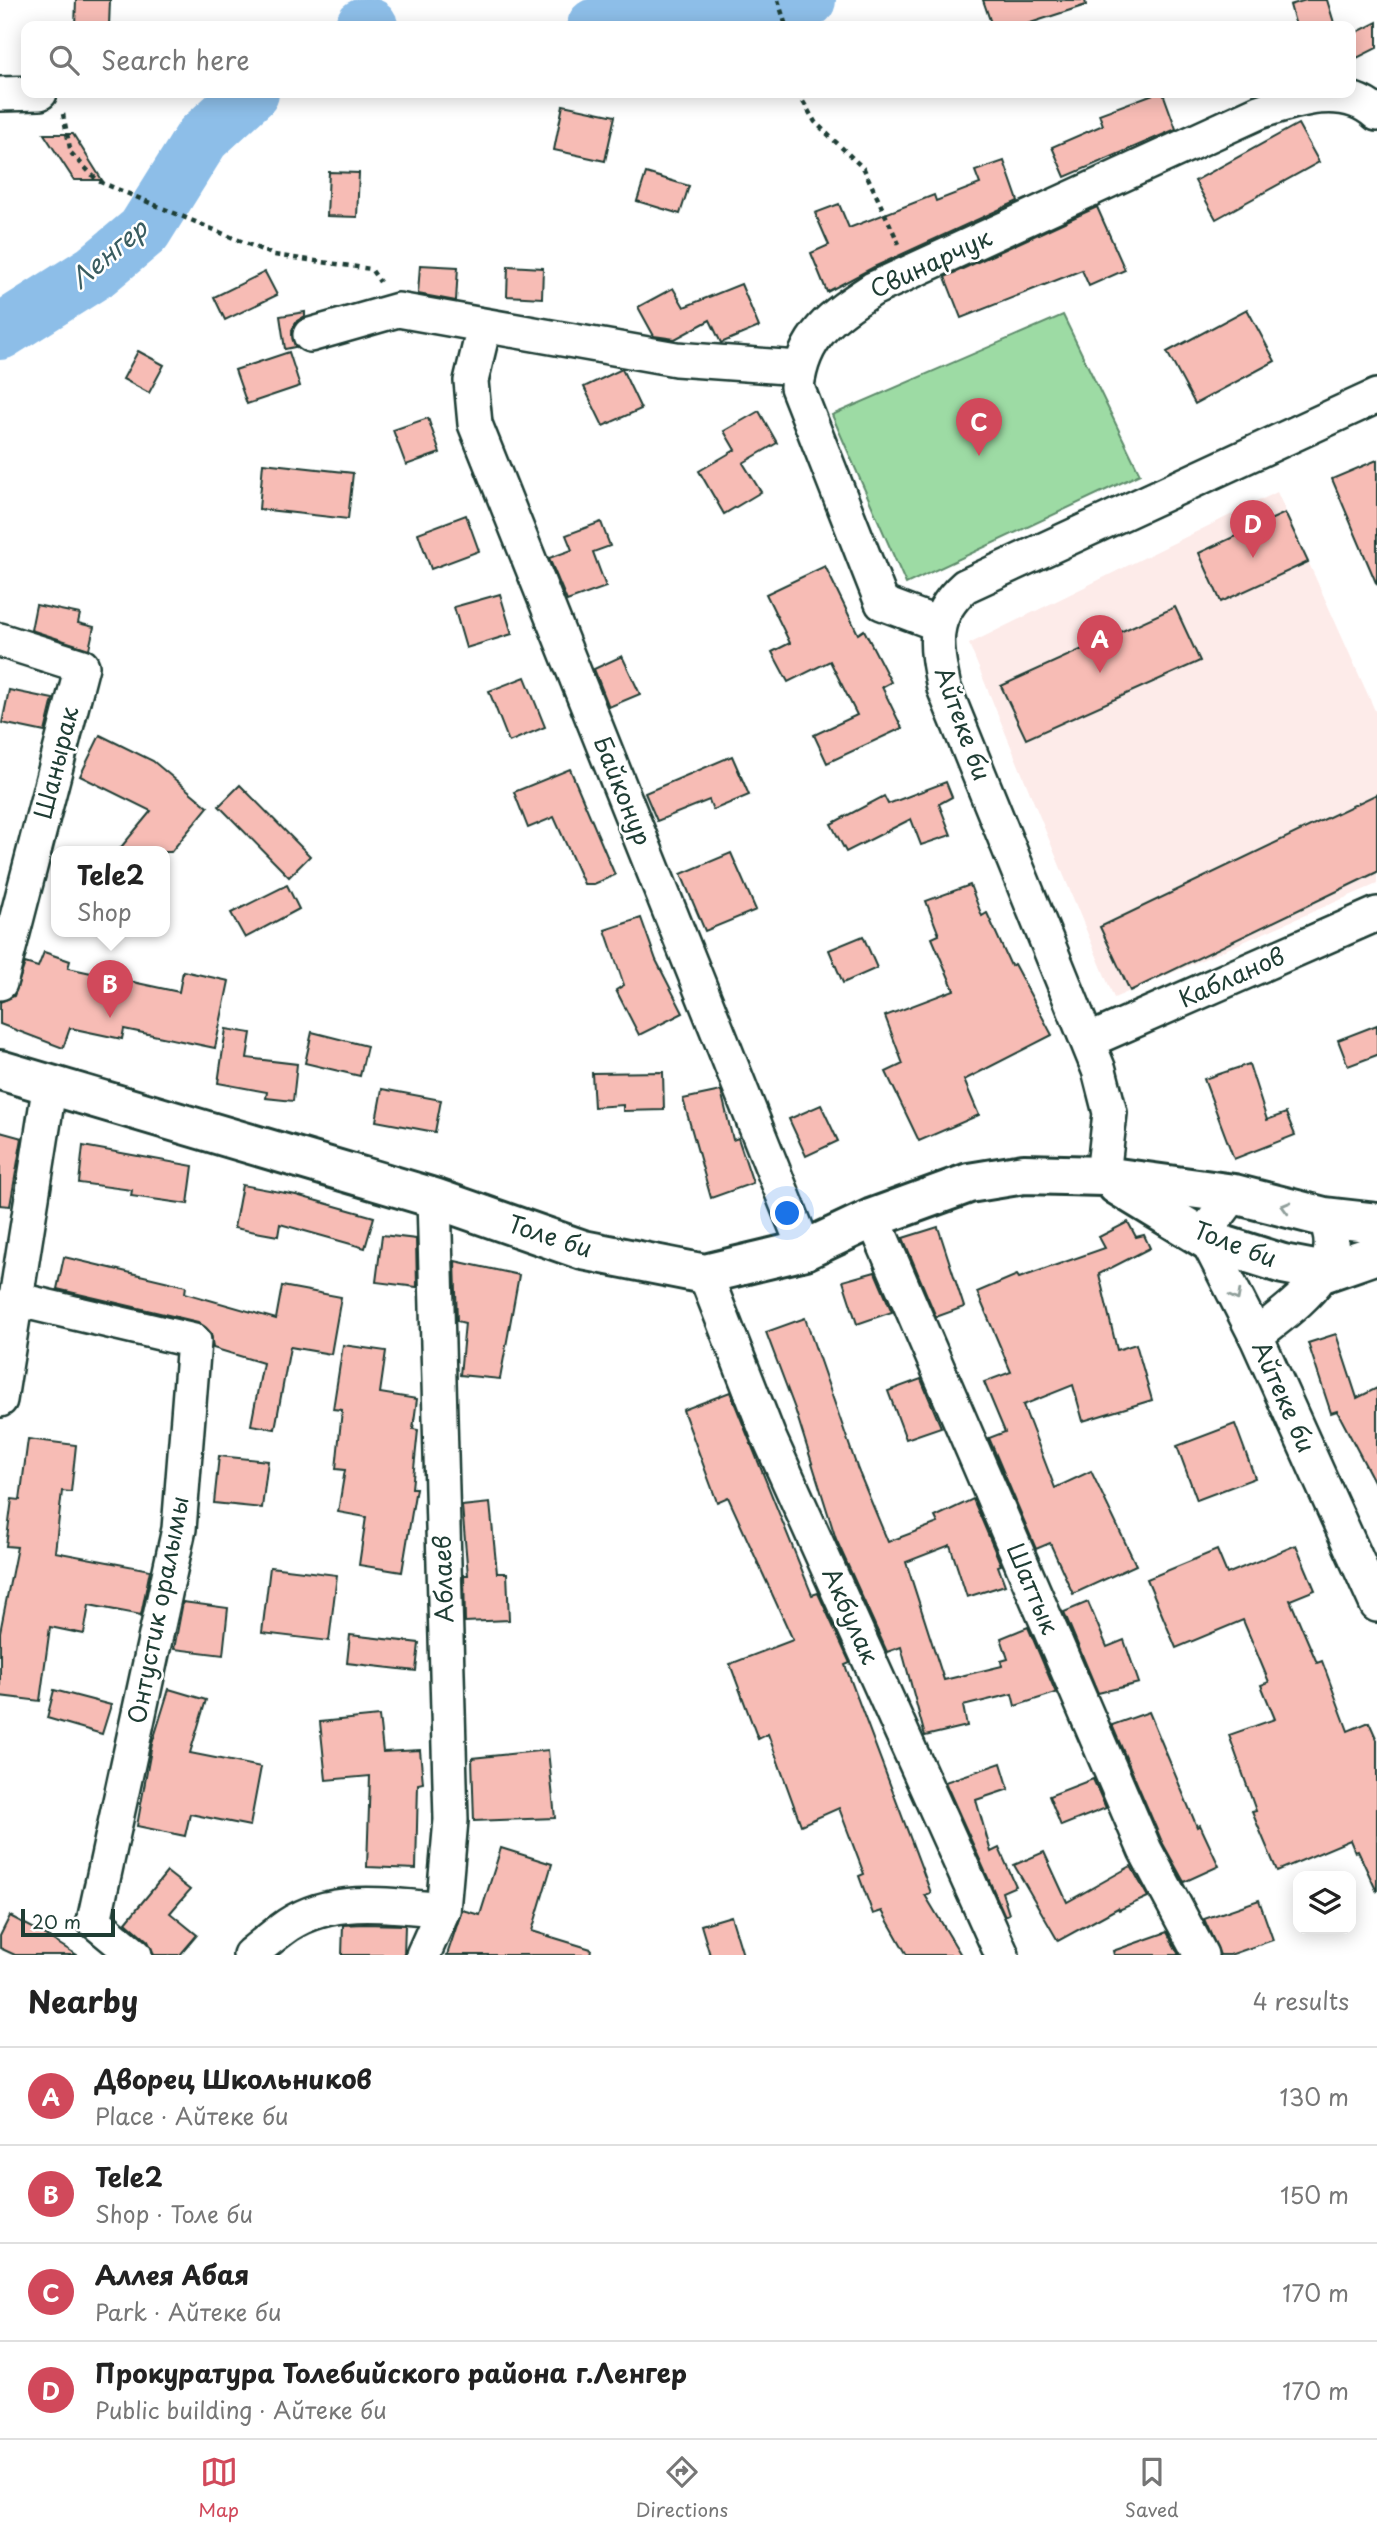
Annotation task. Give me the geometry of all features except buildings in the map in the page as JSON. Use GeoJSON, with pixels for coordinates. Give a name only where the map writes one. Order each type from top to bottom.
{"type":"FeatureCollection","features":[{"type":"Feature","properties":{"kind":"main road","name":"Толе би"},"geometry":{"type":"LineString","coordinates":[[0,1070],[434,1198],[583,1250],[705,1274],[805,1250],[873,1218],[969,1183],[1024,1174],[1103,1176],[1234,1194],[1324,1217],[1377,1223]]}},
{"type":"Feature","properties":{"kind":"main road","name":"Толе би"},"geometry":{"type":"LineString","coordinates":[[1103,1176],[1207,1240],[1283,1264],[1325,1272],[1377,1254]]}},
{"type":"Feature","properties":{"kind":"street"},"geometry":{"type":"LineString","coordinates":[[0,94],[21,96]]}},
{"type":"Feature","properties":{"kind":"street","name":"Свинарчук"},"geometry":{"type":"LineString","coordinates":[[799,368],[809,343],[834,315],[873,289],[1259,112],[1302,98]]}},
{"type":"Feature","properties":{"kind":"street","name":"Свинарчук"},"geometry":{"type":"LineString","coordinates":[[1342,98],[1370,107],[1377,114]]}},
{"type":"Feature","properties":{"kind":"street"},"geometry":{"type":"LineString","coordinates":[[310,335],[398,310],[676,359],[799,368],[797,387],[882,603],[938,624],[947,602],[965,586],[1377,396]]}},
{"type":"Feature","properties":{"kind":"street","name":"Байконур"},"geometry":{"type":"LineString","coordinates":[[484,327],[471,381],[475,424],[805,1250]]}},
{"type":"Feature","properties":{"kind":"street","name":"Айтеке би"},"geometry":{"type":"LineString","coordinates":[[938,624],[938,661],[944,688],[1099,1070],[1110,1113],[1103,1176]]}},
{"type":"Feature","properties":{"kind":"street","name":"Шанырак"},"geometry":{"type":"LineString","coordinates":[[0,640],[82,666],[0,983]]}},
{"type":"Feature","properties":{"kind":"street","name":"Кабланов"},"geometry":{"type":"LineString","coordinates":[[1088,1041],[1377,914]]}},
{"type":"Feature","properties":{"kind":"street"},"geometry":{"type":"LineString","coordinates":[[0,1400],[50,1083]]}},
{"type":"Feature","properties":{"kind":"street"},"geometry":{"type":"LineString","coordinates":[[1207,1240],[1212,1223],[1234,1194]]}},
{"type":"Feature","properties":{"kind":"street","name":"Аблаев"},"geometry":{"type":"LineString","coordinates":[[423,1955],[443,1910],[451,1820],[434,1198]]}},
{"type":"Feature","properties":{"kind":"street"},"geometry":{"type":"LineString","coordinates":[[1256,1336],[1313,1287],[1325,1272],[1332,1232],[1324,1217]]}},
{"type":"Feature","properties":{"kind":"street","name":"Шаттык"},"geometry":{"type":"LineString","coordinates":[[873,1218],[1145,1850],[1201,1955]]}},
{"type":"Feature","properties":{"kind":"street","name":"Айтеке би"},"geometry":{"type":"LineString","coordinates":[[1207,1240],[1256,1336],[1374,1588]]}},
{"type":"Feature","properties":{"kind":"street","name":"Акбулак"},"geometry":{"type":"LineString","coordinates":[[705,1274],[768,1435],[1002,1955]]}},
{"type":"Feature","properties":{"kind":"street","name":"Онтустик оралымы"},"geometry":{"type":"LineString","coordinates":[[15,1299],[194,1341],[179,1529],[94,1921],[135,1955]]}},
{"type":"Feature","properties":{"kind":"street"},"geometry":{"type":"LineString","coordinates":[[250,1955],[290,1924],[314,1913],[360,1904],[443,1910]]}},
{"type":"Feature","properties":{"kind":"path"},"geometry":{"type":"LineString","coordinates":[[778,0],[784,21]]}},
{"type":"Feature","properties":{"kind":"path"},"geometry":{"type":"LineString","coordinates":[[802,98],[815,122],[864,169],[912,271]]}},
{"type":"Feature","properties":{"kind":"path"},"geometry":{"type":"LineString","coordinates":[[50,99],[71,153],[98,181],[274,255],[371,269],[398,310]]}},
{"type":"Feature","properties":{"kind":"shaded area"},"geometry":{"type":"Polygon","coordinates":[[[1277,492],[1377,715],[1377,884],[1114,998],[969,644],[1277,492]]]}},
{"type":"Feature","properties":{"kind":"green space"},"geometry":{"type":"Polygon","coordinates":[[[1063,315],[1140,474],[906,584],[832,415],[1063,315]]]}},
{"type":"Feature","properties":{"kind":"waterway","name":"Ленгер"},"geometry":{"type":"LineString","coordinates":[[617,21],[670,9],[780,11],[808,0]]}},
{"type":"Feature","properties":{"kind":"waterway","name":"Ленгер"},"geometry":{"type":"LineString","coordinates":[[0,332],[95,272],[144,231],[202,138],[246,98]]}},
{"type":"Feature","properties":{"kind":"place","name":"Аллея Абая"},"geometry":{"type":"Point","coordinates":[979,456]}},
{"type":"Feature","properties":{"kind":"place","name":"Прокуратура Толебийского района г.Ленгер"},"geometry":{"type":"Point","coordinates":[1253,558]}},
{"type":"Feature","properties":{"kind":"place","name":"Дворец Школьников"},"geometry":{"type":"Point","coordinates":[1100,673]}},
{"type":"Feature","properties":{"kind":"place","name":"Tele2"},"geometry":{"type":"Point","coordinates":[110,1018]}}]}
